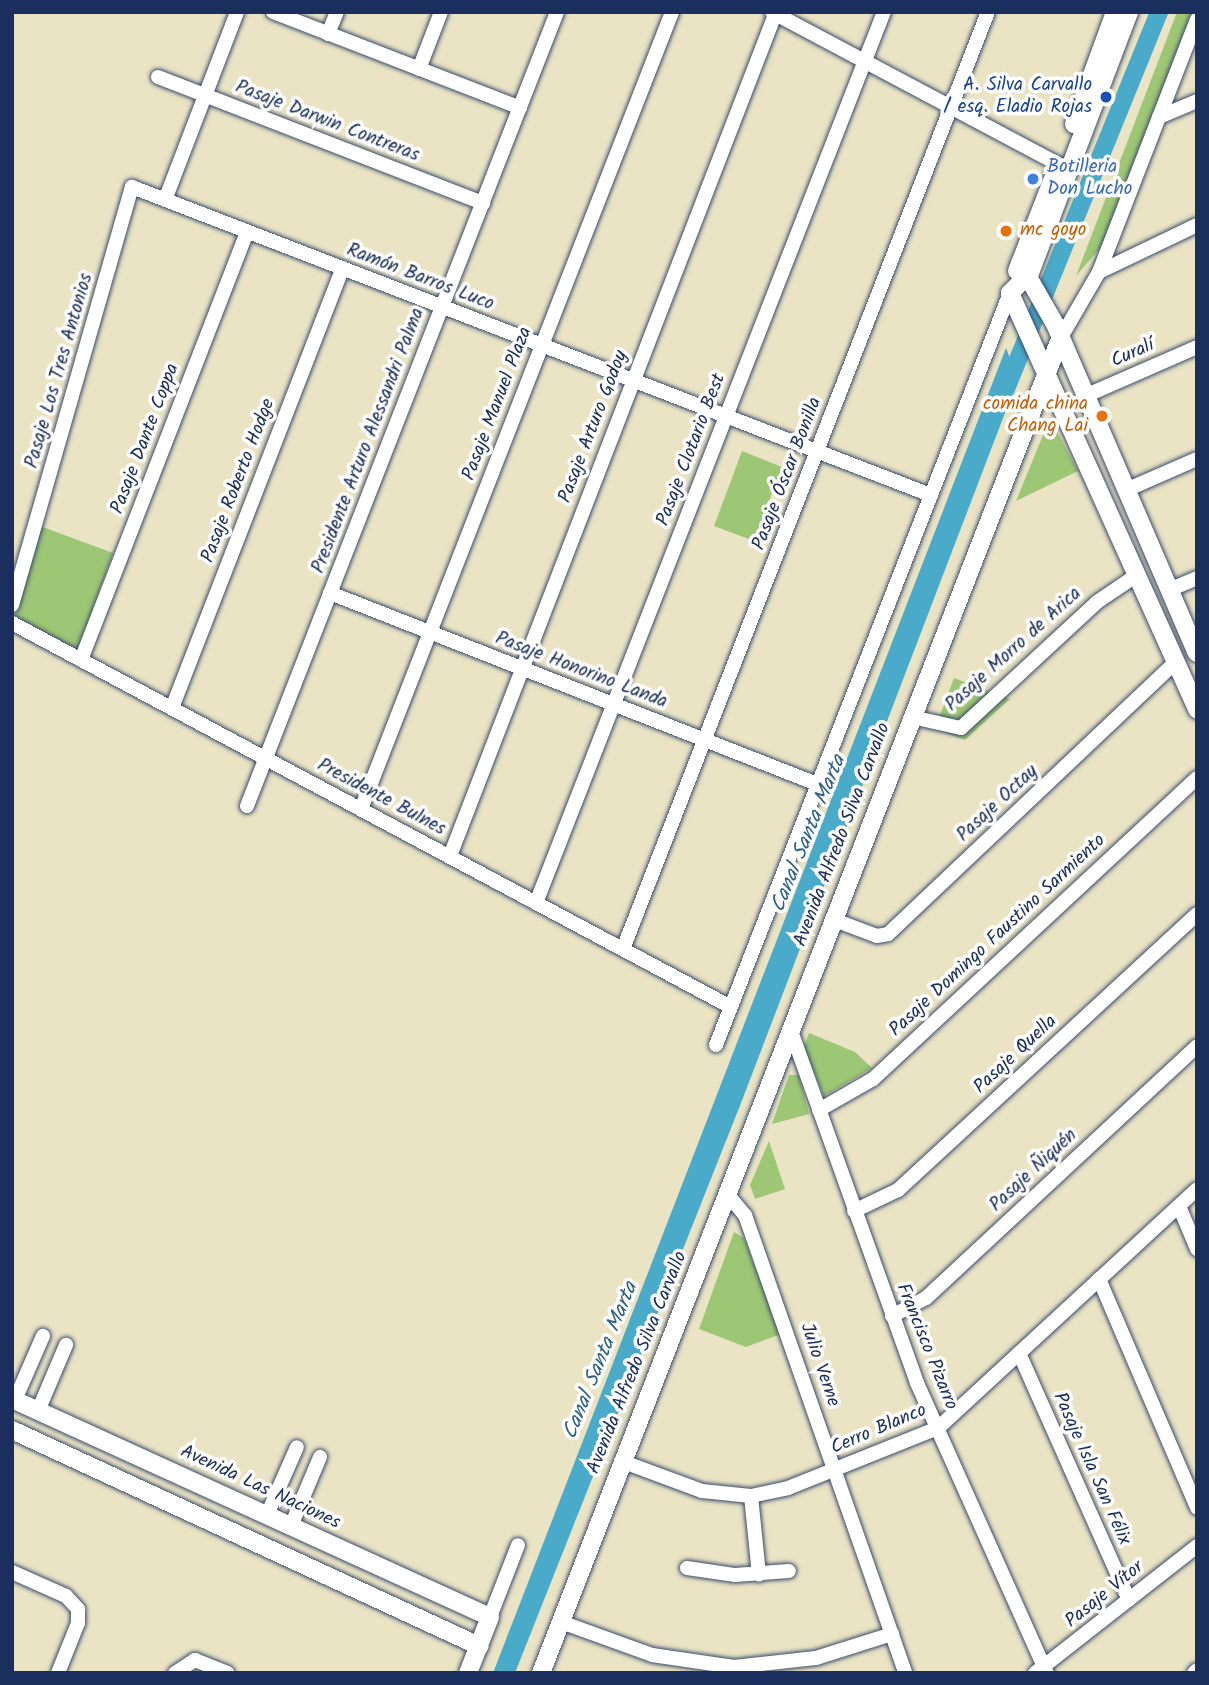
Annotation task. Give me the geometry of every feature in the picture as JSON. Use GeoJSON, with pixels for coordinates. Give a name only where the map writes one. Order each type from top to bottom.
{"type":"FeatureCollection","features":[{"type":"Feature","properties":{"kind":"street"},"geometry":{"type":"LineString","coordinates":[[165,200],[237,12]]}},
{"type":"Feature","properties":{"kind":"street"},"geometry":{"type":"LineString","coordinates":[[274,12],[520,108]]}},
{"type":"Feature","properties":{"kind":"street"},"geometry":{"type":"LineString","coordinates":[[328,34],[337,12]]}},
{"type":"Feature","properties":{"kind":"street"},"geometry":{"type":"LineString","coordinates":[[419,69],[441,12]]}},
{"type":"Feature","properties":{"kind":"street","name":"Presidente Arturo Alessandri Palma"},"geometry":{"type":"LineString","coordinates":[[247,806],[557,12]]}},
{"type":"Feature","properties":{"kind":"street","name":"Pasaje Manuel Plaza"},"geometry":{"type":"LineString","coordinates":[[361,809],[672,12]]}},
{"type":"Feature","properties":{"kind":"street","name":"Pasaje Clotario Best"},"geometry":{"type":"LineString","coordinates":[[536,903],[884,12]]}},
{"type":"Feature","properties":{"kind":"street","name":"Pasaje Óscar Bonilla"},"geometry":{"type":"LineString","coordinates":[[623,949],[988,12]]}},
{"type":"Feature","properties":{"kind":"street"},"geometry":{"type":"LineString","coordinates":[[716,1045],[928,494],[1010,293],[1029,273],[1115,12]]}},
{"type":"Feature","properties":{"kind":"street"},"geometry":{"type":"LineString","coordinates":[[1064,167],[1129,12]]}},
{"type":"Feature","properties":{"kind":"street"},"geometry":{"type":"LineString","coordinates":[[774,13],[1064,167]]}},
{"type":"Feature","properties":{"kind":"street","name":"Pasaje Arturo Godoy"},"geometry":{"type":"LineString","coordinates":[[450,856],[774,13]]}},
{"type":"Feature","properties":{"kind":"street","name":"Avenida Alfredo Silva Carvallo"},"geometry":{"type":"LineString","coordinates":[[541,1673],[912,716],[1043,366],[1057,332],[1099,272],[1197,19]]}},
{"type":"Feature","properties":{"kind":"street","name":"Pasaje Darwin Contreras"},"geometry":{"type":"LineString","coordinates":[[158,76],[483,203]]}},
{"type":"Feature","properties":{"kind":"street"},"geometry":{"type":"LineString","coordinates":[[1159,117],[1197,101]]}},
{"type":"Feature","properties":{"kind":"street","name":"Ramón Barros Luco"},"geometry":{"type":"LineString","coordinates":[[132,187],[928,494]]}},
{"type":"Feature","properties":{"kind":"street","name":"Pasaje Los Tres Antonios"},"geometry":{"type":"LineString","coordinates":[[12,606],[132,187]]}},
{"type":"Feature","properties":{"kind":"street"},"geometry":{"type":"LineString","coordinates":[[1099,272],[1197,225]]}},
{"type":"Feature","properties":{"kind":"street","name":"Pasaje Dante Coppa"},"geometry":{"type":"LineString","coordinates":[[81,660],[247,232]]}},
{"type":"Feature","properties":{"kind":"street","name":"Pasaje Roberto Hodge"},"geometry":{"type":"LineString","coordinates":[[172,708],[343,268]]}},
{"type":"Feature","properties":{"kind":"street"},"geometry":{"type":"LineString","coordinates":[[1029,273],[1197,653]]}},
{"type":"Feature","properties":{"kind":"street"},"geometry":{"type":"LineString","coordinates":[[1010,293],[1197,710]]}},
{"type":"Feature","properties":{"kind":"street","name":"Curalí"},"geometry":{"type":"LineString","coordinates":[[1085,396],[1197,347]]}},
{"type":"Feature","properties":{"kind":"street"},"geometry":{"type":"LineString","coordinates":[[1126,490],[1197,459]]}},
{"type":"Feature","properties":{"kind":"street","name":"Pasaje Morro de Arica"},"geometry":{"type":"LineString","coordinates":[[912,716],[961,728],[1106,594],[1137,575]]}},
{"type":"Feature","properties":{"kind":"street"},"geometry":{"type":"LineString","coordinates":[[1169,590],[1197,578]]}},
{"type":"Feature","properties":{"kind":"street","name":"Pasaje Honorino Landa"},"geometry":{"type":"LineString","coordinates":[[330,593],[817,784]]}},
{"type":"Feature","properties":{"kind":"street","name":"Presidente Bulnes"},"geometry":{"type":"LineString","coordinates":[[12,623],[731,1007]]}},
{"type":"Feature","properties":{"kind":"street","name":"Pasaje Octay"},"geometry":{"type":"LineString","coordinates":[[832,919],[877,936],[888,933],[1176,662]]}},
{"type":"Feature","properties":{"kind":"street","name":"Pasaje Domingo Faustino Sarmiento"},"geometry":{"type":"LineString","coordinates":[[819,1110],[873,1079],[1197,778]]}},
{"type":"Feature","properties":{"kind":"street","name":"Pasaje Quella"},"geometry":{"type":"LineString","coordinates":[[854,1210],[898,1190],[1197,914]]}},
{"type":"Feature","properties":{"kind":"street","name":"Francisco Pizarro"},"geometry":{"type":"LineString","coordinates":[[790,1028],[891,1316],[1043,1671]]}},
{"type":"Feature","properties":{"kind":"street","name":"Pasaje Ñiquén"},"geometry":{"type":"LineString","coordinates":[[891,1316],[926,1298],[1197,1046]]}},
{"type":"Feature","properties":{"kind":"street","name":"Cerro Blanco"},"geometry":{"type":"LineString","coordinates":[[621,1461],[702,1491],[751,1496],[835,1470],[938,1428],[1197,1189]]}},
{"type":"Feature","properties":{"kind":"street","name":"Julio Verne"},"geometry":{"type":"LineString","coordinates":[[728,1195],[746,1215],[905,1673]]}},
{"type":"Feature","properties":{"kind":"street"},"geometry":{"type":"LineString","coordinates":[[1179,1206],[1197,1249]]}},
{"type":"Feature","properties":{"kind":"street"},"geometry":{"type":"LineString","coordinates":[[1099,1279],[1197,1508]]}},
{"type":"Feature","properties":{"kind":"street"},"geometry":{"type":"LineString","coordinates":[[13,1400],[43,1336]]}},
{"type":"Feature","properties":{"kind":"street"},"geometry":{"type":"LineString","coordinates":[[38,1411],[66,1345]]}},
{"type":"Feature","properties":{"kind":"street","name":"Pasaje Isla San Félix"},"geometry":{"type":"LineString","coordinates":[[1019,1353],[1129,1600]]}},
{"type":"Feature","properties":{"kind":"street","name":"Avenida Las Naciones"},"geometry":{"type":"LineString","coordinates":[[13,1400],[490,1617]]}},
{"type":"Feature","properties":{"kind":"street"},"geometry":{"type":"LineString","coordinates":[[12,1430],[479,1646]]}},
{"type":"Feature","properties":{"kind":"street"},"geometry":{"type":"LineString","coordinates":[[267,1515],[297,1447]]}},
{"type":"Feature","properties":{"kind":"street"},"geometry":{"type":"LineString","coordinates":[[291,1526],[320,1457]]}},
{"type":"Feature","properties":{"kind":"street"},"geometry":{"type":"LineString","coordinates":[[751,1496],[759,1575]]}},
{"type":"Feature","properties":{"kind":"street"},"geometry":{"type":"LineString","coordinates":[[468,1673],[518,1545]]}},
{"type":"Feature","properties":{"kind":"street","name":"Pasaje Vítor"},"geometry":{"type":"LineString","coordinates":[[1043,1671],[1197,1546]]}},
{"type":"Feature","properties":{"kind":"street"},"geometry":{"type":"LineString","coordinates":[[687,1568],[759,1575],[789,1571]]}},
{"type":"Feature","properties":{"kind":"street"},"geometry":{"type":"LineString","coordinates":[[12,1572],[66,1596],[78,1609],[78,1623],[58,1673]]}},
{"type":"Feature","properties":{"kind":"street"},"geometry":{"type":"LineString","coordinates":[[561,1622],[652,1655],[734,1667],[797,1662],[892,1634]]}},
{"type":"Feature","properties":{"kind":"street"},"geometry":{"type":"LineString","coordinates":[[175,1673],[195,1660],[228,1673]]}},
{"type":"Feature","properties":{"kind":"green space"},"geometry":{"type":"Polygon","coordinates":[[[1177,12],[1194,12],[1102,246],[1076,276],[1177,12]]]}},
{"type":"Feature","properties":{"kind":"green space"},"geometry":{"type":"Polygon","coordinates":[[[1050,418],[1078,471],[1016,501],[1050,418]]]}},
{"type":"Feature","properties":{"kind":"green space"},"geometry":{"type":"Polygon","coordinates":[[[742,451],[782,467],[754,541],[714,526],[742,451]]]}},
{"type":"Feature","properties":{"kind":"green space"},"geometry":{"type":"Polygon","coordinates":[[[40,526],[113,553],[78,650],[14,618],[40,526]]]}},
{"type":"Feature","properties":{"kind":"green space"},"geometry":{"type":"Polygon","coordinates":[[[954,678],[1010,699],[965,740],[935,729],[954,678]]]}},
{"type":"Feature","properties":{"kind":"green space"},"geometry":{"type":"Polygon","coordinates":[[[809,1033],[855,1052],[872,1068],[824,1096],[804,1047],[809,1033]]]}},
{"type":"Feature","properties":{"kind":"green space"},"geometry":{"type":"Polygon","coordinates":[[[789,1075],[799,1075],[809,1114],[772,1124],[789,1075]]]}},
{"type":"Feature","properties":{"kind":"green space"},"geometry":{"type":"Polygon","coordinates":[[[769,1141],[785,1189],[755,1199],[750,1185],[769,1141]]]}},
{"type":"Feature","properties":{"kind":"green space"},"geometry":{"type":"Polygon","coordinates":[[[734,1232],[744,1238],[781,1334],[746,1347],[699,1329],[734,1232]]]}},
{"type":"Feature","properties":{"kind":"water"},"geometry":{"type":"Polygon","coordinates":[[[1006,348],[1018,379],[741,1103],[515,1673],[493,1673],[1006,348]]]}},
{"type":"Feature","properties":{"kind":"waterway","name":"Canal Santa Marta"},"geometry":{"type":"LineString","coordinates":[[1006,389],[1159,12]]}},
{"type":"Feature","properties":{"kind":"place","name":"A. Silva Carvallo / esq. Eladio Rojas"},"geometry":{"type":"Point","coordinates":[1106,97]}},
{"type":"Feature","properties":{"kind":"place","name":"Botilleria Don Lucho"},"geometry":{"type":"Point","coordinates":[1033,179]}},
{"type":"Feature","properties":{"kind":"place","name":"mc goyo"},"geometry":{"type":"Point","coordinates":[1006,231]}},
{"type":"Feature","properties":{"kind":"place","name":"comida china Chang Lai"},"geometry":{"type":"Point","coordinates":[1102,416]}}]}
